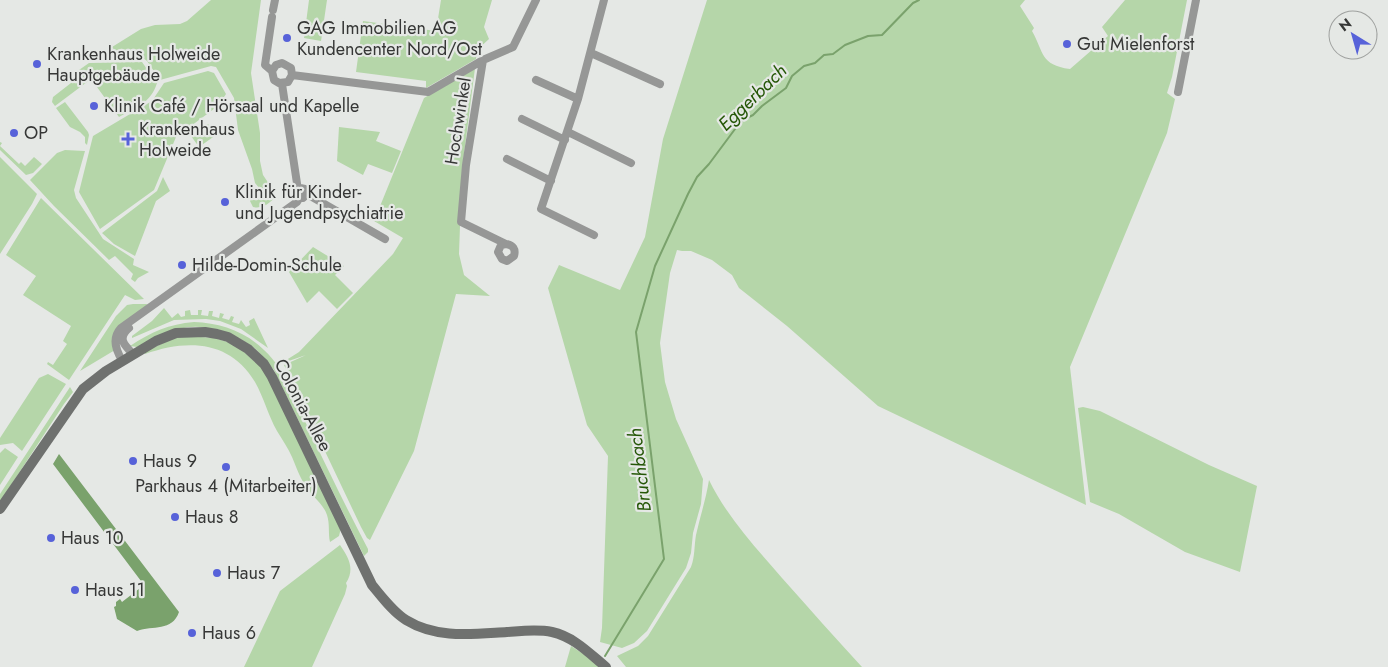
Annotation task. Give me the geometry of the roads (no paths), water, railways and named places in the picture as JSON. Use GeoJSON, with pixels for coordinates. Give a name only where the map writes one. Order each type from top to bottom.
{"type":"FeatureCollection","features":[{"type":"Feature","properties":{"kind":"main road","name":"Colonia-Allee"},"geometry":{"type":"LineString","coordinates":[[0,509],[83,389],[122,360],[156,341],[176,333],[205,332],[228,337],[257,356],[264,364],[282,396],[372,585],[388,604],[406,620],[429,630],[452,635],[539,630],[554,632],[580,645],[606,667]]}},
{"type":"Feature","properties":{"kind":"street"},"geometry":{"type":"LineString","coordinates":[[272,71],[282,63],[291,68],[292,75],[288,82],[282,84],[274,80],[272,71],[265,64],[275,0]]}},
{"type":"Feature","properties":{"kind":"street","name":"Hochwinkel"},"geometry":{"type":"LineString","coordinates":[[506,244],[461,222],[466,165],[483,60],[513,47],[536,0]]}},
{"type":"Feature","properties":{"kind":"street"},"geometry":{"type":"LineString","coordinates":[[594,235],[541,208],[578,100],[604,0]]}},
{"type":"Feature","properties":{"kind":"street"},"geometry":{"type":"LineString","coordinates":[[1178,92],[1196,0]]}},
{"type":"Feature","properties":{"kind":"street"},"geometry":{"type":"LineString","coordinates":[[591,53],[660,84]]}},
{"type":"Feature","properties":{"kind":"street"},"geometry":{"type":"LineString","coordinates":[[292,75],[428,92],[483,60]]}},
{"type":"Feature","properties":{"kind":"street"},"geometry":{"type":"LineString","coordinates":[[536,80],[578,100]]}},
{"type":"Feature","properties":{"kind":"street"},"geometry":{"type":"LineString","coordinates":[[122,360],[117,352],[115,336],[122,328],[297,202],[302,194],[282,84]]}},
{"type":"Feature","properties":{"kind":"street"},"geometry":{"type":"LineString","coordinates":[[522,120],[631,162]]}},
{"type":"Feature","properties":{"kind":"street"},"geometry":{"type":"LineString","coordinates":[[507,160],[551,181]]}},
{"type":"Feature","properties":{"kind":"street"},"geometry":{"type":"LineString","coordinates":[[302,194],[385,239]]}},
{"type":"Feature","properties":{"kind":"street"},"geometry":{"type":"LineString","coordinates":[[133,354],[124,344],[122,335],[140,315]]}},
{"type":"Feature","properties":{"kind":"waterway","name":"Bruchbach"},"geometry":{"type":"LineString","coordinates":[[605,656],[664,559],[636,332],[655,266],[688,194],[697,177],[741,121],[753,115],[786,88],[792,76],[804,66],[815,63],[824,55],[833,54],[845,45],[868,36],[882,35],[913,3],[919,0]]}},
{"type":"Feature","properties":{"kind":"place","name":"GAG Immobilien AG Kundencenter Nord/Ost"},"geometry":{"type":"Point","coordinates":[287,38]}},
{"type":"Feature","properties":{"kind":"place","name":"Gut Mielenforst"},"geometry":{"type":"Point","coordinates":[1067,44]}},
{"type":"Feature","properties":{"kind":"place","name":"Krankenhaus Holweide Hauptgebäude"},"geometry":{"type":"Point","coordinates":[37,64]}},
{"type":"Feature","properties":{"kind":"place","name":"Klinik Café / Hörsaal und Kapelle"},"geometry":{"type":"Point","coordinates":[94,106]}},
{"type":"Feature","properties":{"kind":"place","name":"OP"},"geometry":{"type":"Point","coordinates":[14,133]}},
{"type":"Feature","properties":{"kind":"place","name":"Krankenhaus Holweide"},"geometry":{"type":"Point","coordinates":[128,139]}},
{"type":"Feature","properties":{"kind":"place","name":"Klinik für Kinder- und Jugendpsychiatrie"},"geometry":{"type":"Point","coordinates":[225,202]}},
{"type":"Feature","properties":{"kind":"place","name":"Hilde-Domin-Schule"},"geometry":{"type":"Point","coordinates":[182,265]}},
{"type":"Feature","properties":{"kind":"place","name":"Haus 9"},"geometry":{"type":"Point","coordinates":[133,461]}},
{"type":"Feature","properties":{"kind":"place","name":"Parkhaus 4 (Mitarbeiter)"},"geometry":{"type":"Point","coordinates":[226,467]}},
{"type":"Feature","properties":{"kind":"place","name":"Haus 8"},"geometry":{"type":"Point","coordinates":[175,517]}},
{"type":"Feature","properties":{"kind":"place","name":"Haus 10"},"geometry":{"type":"Point","coordinates":[51,538]}},
{"type":"Feature","properties":{"kind":"place","name":"Haus 7"},"geometry":{"type":"Point","coordinates":[217,573]}},
{"type":"Feature","properties":{"kind":"place","name":"Haus 11"},"geometry":{"type":"Point","coordinates":[75,590]}},
{"type":"Feature","properties":{"kind":"place","name":"Haus 6"},"geometry":{"type":"Point","coordinates":[192,633]}},
{"type":"Feature","properties":{"kind":"water label","name":"Eggerbach"},"geometry":{"type":"Point","coordinates":[752,97]}}]}
